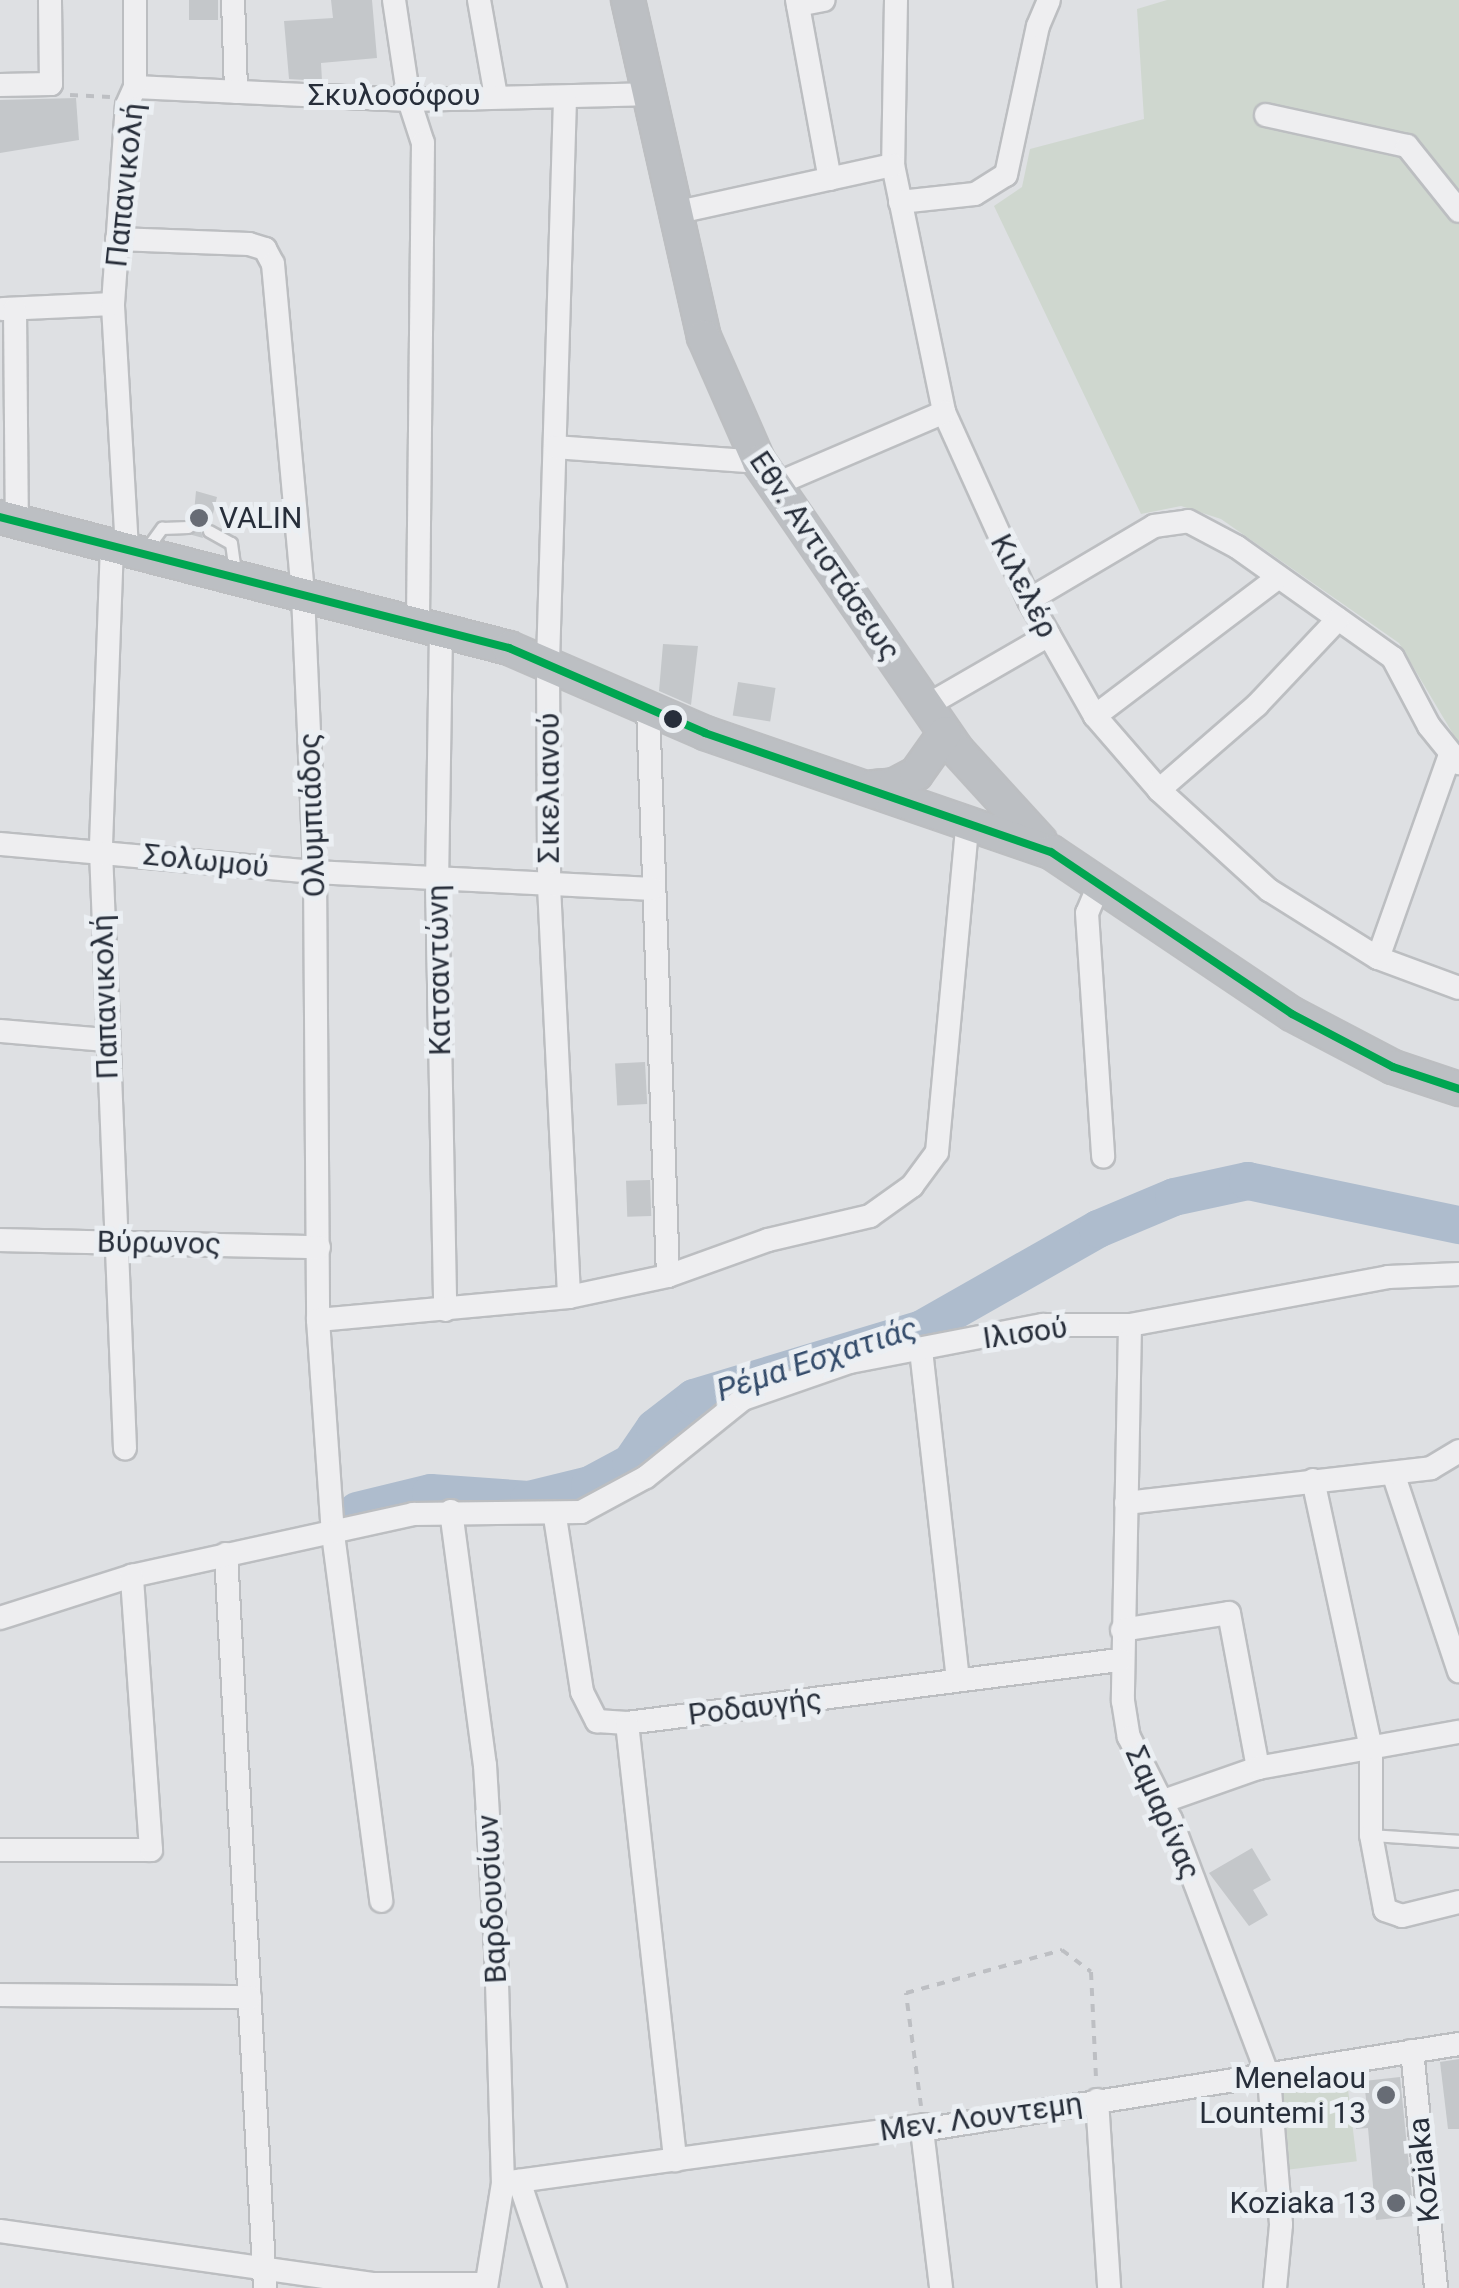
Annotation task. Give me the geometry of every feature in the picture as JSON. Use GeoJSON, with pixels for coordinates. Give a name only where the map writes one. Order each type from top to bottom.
{"type":"FeatureCollection","features":[{"type":"Feature","properties":{"kind":"street"},"geometry":{"type":"LineString","coordinates":[[0,84],[51,84],[50,0]]}},
{"type":"Feature","properties":{"kind":"street","name":"Παπανικολή"},"geometry":{"type":"LineString","coordinates":[[125,1450],[104,1040],[101,851],[128,549],[114,304],[135,0]]}},
{"type":"Feature","properties":{"kind":"street"},"geometry":{"type":"LineString","coordinates":[[233,0],[236,92]]}},
{"type":"Feature","properties":{"kind":"street"},"geometry":{"type":"LineString","coordinates":[[394,0],[408,100]]}},
{"type":"Feature","properties":{"kind":"street"},"geometry":{"type":"LineString","coordinates":[[479,0],[496,96]]}},
{"type":"Feature","properties":{"kind":"street","name":"Εθν. Αντιστάσεως"},"geometry":{"type":"LineString","coordinates":[[628,0],[653,94],[704,337],[766,474],[942,730],[1051,852]]}},
{"type":"Feature","properties":{"kind":"street"},"geometry":{"type":"LineString","coordinates":[[824,0],[798,3],[830,180]]}},
{"type":"Feature","properties":{"kind":"street","name":"Κιλελέρ"},"geometry":{"type":"LineString","coordinates":[[896,0],[893,165],[944,412],[1029,600],[1094,716],[1159,790],[1269,890],[1378,958],[1459,988]]}},
{"type":"Feature","properties":{"kind":"street"},"geometry":{"type":"LineString","coordinates":[[900,202],[974,194],[1006,175],[1038,26],[1049,0]]}},
{"type":"Feature","properties":{"kind":"street","name":"Σκυλοσόφου"},"geometry":{"type":"LineString","coordinates":[[131,96],[236,92],[408,100],[653,94]]}},
{"type":"Feature","properties":{"kind":"street","name":"Σικελιανού"},"geometry":{"type":"LineString","coordinates":[[566,99],[548,663],[549,886],[569,1297]]}},
{"type":"Feature","properties":{"kind":"street","name":"Κατσαντώνη"},"geometry":{"type":"LineString","coordinates":[[408,100],[423,143],[429,628],[445,1310]]}},
{"type":"Feature","properties":{"kind":"street"},"geometry":{"type":"LineString","coordinates":[[1266,115],[1408,146],[1459,211]]}},
{"type":"Feature","properties":{"kind":"street"},"geometry":{"type":"LineString","coordinates":[[679,212],[893,165]]}},
{"type":"Feature","properties":{"kind":"street","name":"Ολυμπιάδος"},"geometry":{"type":"LineString","coordinates":[[117,239],[265,249],[273,264],[304,595],[315,872],[318,1320],[332,1534],[381,1901]]}},
{"type":"Feature","properties":{"kind":"street"},"geometry":{"type":"LineString","coordinates":[[114,304],[7,309],[8,520],[429,628],[548,663],[648,707],[1051,852],[1292,1014],[1393,1067],[1459,1089]]}},
{"type":"Feature","properties":{"kind":"street"},"geometry":{"type":"LineString","coordinates":[[555,448],[766,474],[944,412]]}},
{"type":"Feature","properties":{"kind":"street"},"geometry":{"type":"LineString","coordinates":[[1029,600],[1172,519],[1237,547],[1276,579],[1393,658],[1455,759],[1378,958]]}},
{"type":"Feature","properties":{"kind":"street"},"geometry":{"type":"LineString","coordinates":[[1094,716],[1276,579]]}},
{"type":"Feature","properties":{"kind":"street"},"geometry":{"type":"LineString","coordinates":[[1159,790],[1257,705],[1338,619]]}},
{"type":"Feature","properties":{"kind":"street"},"geometry":{"type":"LineString","coordinates":[[871,787],[909,779],[942,730],[1050,636]]}},
{"type":"Feature","properties":{"kind":"street"},"geometry":{"type":"LineString","coordinates":[[648,707],[668,1276]]}},
{"type":"Feature","properties":{"kind":"street"},"geometry":{"type":"LineString","coordinates":[[318,1320],[569,1297],[668,1276],[768,1240],[870,1216],[934,1164],[956,815],[942,730]]}},
{"type":"Feature","properties":{"kind":"street","name":"Σολωμού"},"geometry":{"type":"LineString","coordinates":[[0,844],[315,872],[652,889]]}},
{"type":"Feature","properties":{"kind":"street"},"geometry":{"type":"LineString","coordinates":[[1099,885],[1088,913],[1104,1156]]}},
{"type":"Feature","properties":{"kind":"street"},"geometry":{"type":"LineString","coordinates":[[0,1031],[104,1040]]}},
{"type":"Feature","properties":{"kind":"street","name":"Βύρωνος"},"geometry":{"type":"LineString","coordinates":[[0,1240],[318,1247]]}},
{"type":"Feature","properties":{"kind":"street","name":"Ιλισού"},"geometry":{"type":"LineString","coordinates":[[0,1618],[132,1576],[452,1511],[555,1517],[606,1501],[646,1477],[743,1399],[850,1362],[1043,1325],[1130,1325],[1388,1277],[1459,1274]]}},
{"type":"Feature","properties":{"kind":"street","name":"Σαμαρίνας"},"geometry":{"type":"LineString","coordinates":[[1130,1325],[1122,1630],[1129,1737],[1161,1802],[1269,2078],[1281,2225],[1275,2288]]}},
{"type":"Feature","properties":{"kind":"street"},"geometry":{"type":"LineString","coordinates":[[920,1350],[958,1680]]}},
{"type":"Feature","properties":{"kind":"street"},"geometry":{"type":"LineString","coordinates":[[1126,1503],[1430,1468],[1459,1451]]}},
{"type":"Feature","properties":{"kind":"street"},"geometry":{"type":"LineString","coordinates":[[1393,1473],[1454,1621],[1459,1672]]}},
{"type":"Feature","properties":{"kind":"street"},"geometry":{"type":"LineString","coordinates":[[1313,1480],[1371,1749],[1371,1836],[1385,1910],[1402,1916],[1459,1902]]}},
{"type":"Feature","properties":{"kind":"street","name":"Βαρδουσίων"},"geometry":{"type":"LineString","coordinates":[[452,1511],[485,1765],[511,2182],[486,2286]]}},
{"type":"Feature","properties":{"kind":"street"},"geometry":{"type":"LineString","coordinates":[[555,1517],[582,1692],[597,1722],[627,1723],[675,2160]]}},
{"type":"Feature","properties":{"kind":"street"},"geometry":{"type":"LineString","coordinates":[[226,1554],[265,2276]]}},
{"type":"Feature","properties":{"kind":"street"},"geometry":{"type":"LineString","coordinates":[[0,1850],[151,1850],[132,1576]]}},
{"type":"Feature","properties":{"kind":"street"},"geometry":{"type":"LineString","coordinates":[[1122,1630],[1229,1612],[1258,1768]]}},
{"type":"Feature","properties":{"kind":"street","name":"Ροδαυγής"},"geometry":{"type":"LineString","coordinates":[[627,1723],[1122,1660]]}},
{"type":"Feature","properties":{"kind":"street"},"geometry":{"type":"LineString","coordinates":[[1161,1802],[1258,1768],[1459,1732]]}},
{"type":"Feature","properties":{"kind":"street"},"geometry":{"type":"LineString","coordinates":[[0,1995],[250,1997]]}},
{"type":"Feature","properties":{"kind":"street","name":"Μεν. Λουντεμη"},"geometry":{"type":"LineString","coordinates":[[511,2182],[1269,2078],[1459,2044]]}},
{"type":"Feature","properties":{"kind":"street","name":"Koziaka"},"geometry":{"type":"LineString","coordinates":[[1412,2051],[1436,2288]]}},
{"type":"Feature","properties":{"kind":"street"},"geometry":{"type":"LineString","coordinates":[[1096,2100],[1109,2288]]}},
{"type":"Feature","properties":{"kind":"street"},"geometry":{"type":"LineString","coordinates":[[923,2128],[942,2288]]}},
{"type":"Feature","properties":{"kind":"street"},"geometry":{"type":"LineString","coordinates":[[511,2182],[555,2288]]}},
{"type":"Feature","properties":{"kind":"street"},"geometry":{"type":"LineString","coordinates":[[0,2231],[265,2276],[372,2284],[486,2286]]}},
{"type":"Feature","properties":{"kind":"lane"},"geometry":{"type":"LineString","coordinates":[[128,549],[162,528],[188,527]]}},
{"type":"Feature","properties":{"kind":"lane"},"geometry":{"type":"LineString","coordinates":[[209,531],[231,543],[235,577]]}},
{"type":"Feature","properties":{"kind":"lane"},"geometry":{"type":"LineString","coordinates":[[1371,1836],[1459,1842]]}},
{"type":"Feature","properties":{"kind":"path"},"geometry":{"type":"LineString","coordinates":[[51,84],[52,95],[131,96]]}},
{"type":"Feature","properties":{"kind":"path"},"geometry":{"type":"LineString","coordinates":[[923,2128],[906,1993],[1062,1950],[1091,1972],[1096,2100]]}},
{"type":"Feature","properties":{"kind":"shaded area"},"geometry":{"type":"Polygon","coordinates":[[[1167,0],[1459,0],[1459,744],[1399,643],[1221,519],[1181,506],[1141,514],[994,206],[1022,187],[1030,149],[1144,119],[1137,9],[1167,0]]]}},
{"type":"Feature","properties":{"kind":"shaded area"},"geometry":{"type":"Polygon","coordinates":[[[1346,2073],[1357,2161],[1285,2170],[1275,2082],[1346,2073]]]}},
{"type":"Feature","properties":{"kind":"building"},"geometry":{"type":"Polygon","coordinates":[[[189,0],[218,0],[218,20],[189,20],[189,0]]]}},
{"type":"Feature","properties":{"kind":"building"},"geometry":{"type":"Polygon","coordinates":[[[331,0],[372,0],[377,58],[321,63],[322,81],[289,79],[284,21],[333,18],[331,0]]]}},
{"type":"Feature","properties":{"kind":"building"},"geometry":{"type":"Polygon","coordinates":[[[76,98],[79,140],[0,153],[0,100],[76,98]]]}},
{"type":"Feature","properties":{"kind":"building"},"geometry":{"type":"Polygon","coordinates":[[[196,491],[217,497],[211,522],[200,527],[203,538],[192,535],[196,491]]]}},
{"type":"Feature","properties":{"kind":"building"},"geometry":{"type":"Polygon","coordinates":[[[663,644],[698,646],[691,705],[659,691],[663,644]]]}},
{"type":"Feature","properties":{"kind":"building"},"geometry":{"type":"Polygon","coordinates":[[[738,682],[776,688],[770,722],[733,716],[738,682]]]}},
{"type":"Feature","properties":{"kind":"building"},"geometry":{"type":"Polygon","coordinates":[[[645,1062],[647,1104],[617,1106],[615,1064],[645,1062]]]}},
{"type":"Feature","properties":{"kind":"building"},"geometry":{"type":"Polygon","coordinates":[[[650,1180],[651,1216],[627,1217],[626,1181],[650,1180]]]}},
{"type":"Feature","properties":{"kind":"building"},"geometry":{"type":"Polygon","coordinates":[[[1252,1848],[1271,1880],[1253,1890],[1268,1915],[1249,1926],[1209,1873],[1252,1848]]]}},
{"type":"Feature","properties":{"kind":"building"},"geometry":{"type":"Polygon","coordinates":[[[1459,2059],[1459,2129],[1448,2129],[1440,2062],[1459,2059]]]}},
{"type":"Feature","properties":{"kind":"building"},"geometry":{"type":"Polygon","coordinates":[[[1400,2077],[1414,2216],[1376,2220],[1368,2128],[1356,2129],[1354,2110],[1367,2108],[1364,2081],[1400,2077]]]}},
{"type":"Feature","properties":{"kind":"waterway","name":"Ρέμα Εσχατιάς"},"geometry":{"type":"LineString","coordinates":[[357,1511],[431,1493],[529,1500],[590,1485],[631,1463],[655,1428],[694,1398],[922,1329],[1098,1229],[1174,1197],[1248,1181],[1459,1225]]}},
{"type":"Feature","properties":{"kind":"transit line"},"geometry":{"type":"LineString","coordinates":[[0,517],[509,648],[705,733],[1051,852],[1292,1014],[1393,1067],[1459,1089]]}},
{"type":"Feature","properties":{"kind":"place","name":"VALIN"},"geometry":{"type":"Point","coordinates":[199,518]}},
{"type":"Feature","properties":{"kind":"place","name":"Menelaou Lountemi 13"},"geometry":{"type":"Point","coordinates":[1386,2095]}},
{"type":"Feature","properties":{"kind":"place","name":"Koziaka 13"},"geometry":{"type":"Point","coordinates":[1396,2203]}}]}
